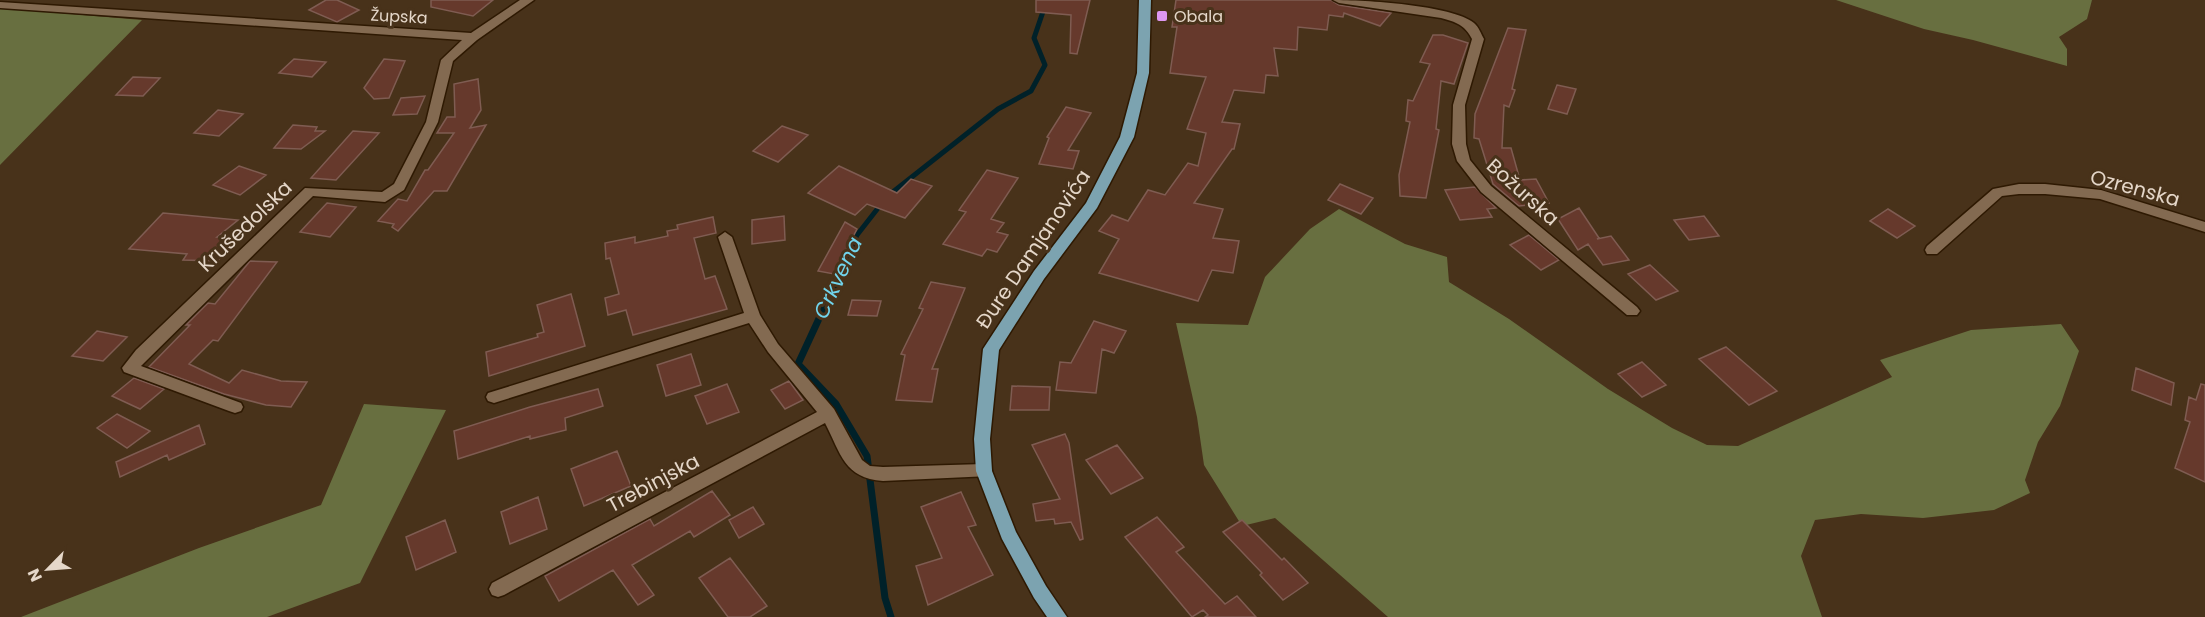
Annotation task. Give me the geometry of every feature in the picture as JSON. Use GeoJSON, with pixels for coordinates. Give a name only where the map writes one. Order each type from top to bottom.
{"type":"FeatureCollection","features":[{"type":"Feature","properties":{"kind":"main road","name":"Đure Damjanovića"},"geometry":{"type":"LineString","coordinates":[[1058,617],[1040,592],[1008,534],[984,471],[982,439],[991,349],[1038,275],[1092,205],[1127,137],[1143,73],[1145,0]]}},
{"type":"Feature","properties":{"kind":"street"},"geometry":{"type":"LineString","coordinates":[[14,6],[25,0]]}},
{"type":"Feature","properties":{"kind":"street","name":"Krušedolska"},"geometry":{"type":"LineString","coordinates":[[236,407],[130,368],[141,354],[310,191],[385,197],[399,188],[432,122],[447,60],[474,37],[528,0]]}},
{"type":"Feature","properties":{"kind":"street","name":"Božurska"},"geometry":{"type":"LineString","coordinates":[[1339,0],[1442,15],[1461,20],[1472,27],[1478,39],[1459,105],[1459,144],[1464,161],[1486,189],[1632,311]]}},
{"type":"Feature","properties":{"kind":"street","name":"Župska"},"geometry":{"type":"LineString","coordinates":[[0,5],[474,37]]}},
{"type":"Feature","properties":{"kind":"street","name":"Ozrenska"},"geometry":{"type":"LineString","coordinates":[[1932,250],[1998,192],[2019,189],[2045,189],[2101,195],[2205,227]]}},
{"type":"Feature","properties":{"kind":"street"},"geometry":{"type":"LineString","coordinates":[[725,237],[753,316],[773,348],[828,414],[856,465],[875,474],[984,471]]}},
{"type":"Feature","properties":{"kind":"street"},"geometry":{"type":"LineString","coordinates":[[494,397],[753,316]]}},
{"type":"Feature","properties":{"kind":"street","name":"Trebinjska"},"geometry":{"type":"LineString","coordinates":[[498,589],[828,414]]}},
{"type":"Feature","properties":{"kind":"green space"},"geometry":{"type":"Polygon","coordinates":[[[1836,0],[2092,0],[2087,19],[2059,37],[2067,49],[2067,66],[1924,29],[1836,0]]]}},
{"type":"Feature","properties":{"kind":"green space"},"geometry":{"type":"Polygon","coordinates":[[[0,8],[142,20],[0,165],[0,8]]]}},
{"type":"Feature","properties":{"kind":"green space"},"geometry":{"type":"Polygon","coordinates":[[[1339,209],[1405,244],[1447,257],[1449,282],[1509,319],[1608,389],[1672,428],[1707,445],[1738,446],[1892,377],[1880,360],[1971,330],[2061,324],[2079,351],[2060,406],[2038,442],[2025,480],[2030,493],[1994,510],[1923,518],[1861,514],[1815,520],[1801,556],[1822,617],[1388,617],[1275,518],[1242,526],[1204,465],[1197,417],[1176,323],[1248,325],[1265,277],[1310,229],[1339,209]]]}},
{"type":"Feature","properties":{"kind":"green space"},"geometry":{"type":"Polygon","coordinates":[[[364,404],[446,410],[360,583],[267,617],[21,617],[199,548],[321,505],[364,404]]]}},
{"type":"Feature","properties":{"kind":"building"},"geometry":{"type":"Polygon","coordinates":[[[326,0],[337,0],[359,10],[337,22],[309,10],[326,0]]]}},
{"type":"Feature","properties":{"kind":"building"},"geometry":{"type":"Polygon","coordinates":[[[431,0],[493,0],[473,16],[431,7],[431,0]]]}},
{"type":"Feature","properties":{"kind":"building"},"geometry":{"type":"Polygon","coordinates":[[[1036,0],[1090,0],[1077,54],[1070,53],[1071,15],[1036,12],[1036,0]]]}},
{"type":"Feature","properties":{"kind":"building"},"geometry":{"type":"Polygon","coordinates":[[[1176,0],[1331,0],[1339,5],[1391,13],[1380,26],[1344,13],[1343,17],[1329,15],[1327,30],[1298,27],[1297,50],[1274,48],[1278,76],[1266,75],[1264,93],[1234,90],[1222,122],[1240,124],[1234,149],[1194,203],[1223,209],[1213,238],[1239,241],[1233,273],[1212,270],[1198,301],[1099,273],[1119,239],[1099,231],[1112,215],[1128,221],[1148,190],[1165,195],[1188,163],[1198,166],[1206,133],[1187,129],[1206,77],[1170,73],[1177,27],[1172,27],[1176,0]]]}},
{"type":"Feature","properties":{"kind":"building"},"geometry":{"type":"Polygon","coordinates":[[[1508,28],[1526,30],[1512,89],[1515,90],[1509,107],[1504,105],[1502,148],[1511,148],[1520,180],[1536,179],[1549,203],[1519,206],[1493,184],[1479,139],[1474,138],[1475,114],[1508,28]]]}},
{"type":"Feature","properties":{"kind":"building"},"geometry":{"type":"Polygon","coordinates":[[[1433,35],[1443,35],[1468,43],[1454,84],[1441,81],[1436,129],[1439,130],[1426,198],[1400,196],[1399,175],[1410,122],[1406,121],[1408,100],[1413,101],[1430,64],[1420,62],[1433,35]]]}},
{"type":"Feature","properties":{"kind":"building"},"geometry":{"type":"Polygon","coordinates":[[[294,59],[326,62],[312,77],[279,73],[294,59]]]}},
{"type":"Feature","properties":{"kind":"building"},"geometry":{"type":"Polygon","coordinates":[[[384,59],[405,61],[389,98],[374,99],[364,88],[384,59]]]}},
{"type":"Feature","properties":{"kind":"building"},"geometry":{"type":"Polygon","coordinates":[[[133,77],[160,78],[143,96],[116,95],[133,77]]]}},
{"type":"Feature","properties":{"kind":"building"},"geometry":{"type":"Polygon","coordinates":[[[478,79],[481,110],[470,128],[486,125],[447,191],[434,191],[398,231],[392,227],[394,224],[378,221],[398,199],[407,201],[425,170],[428,170],[454,133],[437,133],[447,117],[455,117],[454,84],[478,79]]]}},
{"type":"Feature","properties":{"kind":"building"},"geometry":{"type":"Polygon","coordinates":[[[1557,85],[1576,89],[1567,114],[1548,109],[1557,85]]]}},
{"type":"Feature","properties":{"kind":"building"},"geometry":{"type":"Polygon","coordinates":[[[425,96],[417,114],[393,115],[401,98],[425,96]]]}},
{"type":"Feature","properties":{"kind":"building"},"geometry":{"type":"Polygon","coordinates":[[[1066,107],[1091,113],[1068,150],[1079,151],[1073,169],[1039,164],[1049,138],[1047,137],[1066,107]]]}},
{"type":"Feature","properties":{"kind":"building"},"geometry":{"type":"Polygon","coordinates":[[[218,110],[243,114],[219,136],[194,133],[218,110]]]}},
{"type":"Feature","properties":{"kind":"building"},"geometry":{"type":"Polygon","coordinates":[[[293,125],[317,127],[315,131],[325,131],[301,149],[274,148],[293,125]]]}},
{"type":"Feature","properties":{"kind":"building"},"geometry":{"type":"Polygon","coordinates":[[[782,126],[808,135],[778,162],[753,151],[782,126]]]}},
{"type":"Feature","properties":{"kind":"building"},"geometry":{"type":"Polygon","coordinates":[[[353,131],[379,133],[336,180],[311,178],[353,131]]]}},
{"type":"Feature","properties":{"kind":"building"},"geometry":{"type":"Polygon","coordinates":[[[239,166],[266,175],[240,195],[213,185],[239,166]]]}},
{"type":"Feature","properties":{"kind":"building"},"geometry":{"type":"Polygon","coordinates":[[[839,166],[897,193],[911,179],[932,186],[905,218],[867,204],[855,215],[808,193],[839,166]]]}},
{"type":"Feature","properties":{"kind":"building"},"geometry":{"type":"Polygon","coordinates":[[[987,170],[1018,178],[991,219],[1004,223],[997,232],[1008,235],[997,252],[987,249],[982,256],[943,244],[966,212],[959,210],[987,170]]]}},
{"type":"Feature","properties":{"kind":"building"},"geometry":{"type":"Polygon","coordinates":[[[1340,184],[1373,198],[1361,214],[1328,200],[1340,184]]]}},
{"type":"Feature","properties":{"kind":"building"},"geometry":{"type":"Polygon","coordinates":[[[1475,187],[1496,208],[1487,209],[1492,217],[1460,220],[1445,190],[1475,187]]]}},
{"type":"Feature","properties":{"kind":"building"},"geometry":{"type":"Polygon","coordinates":[[[327,203],[356,207],[330,237],[300,232],[327,203]]]}},
{"type":"Feature","properties":{"kind":"building"},"geometry":{"type":"Polygon","coordinates":[[[1579,208],[1599,238],[1597,239],[1611,236],[1629,260],[1603,265],[1588,244],[1578,250],[1558,219],[1579,208]]]}},
{"type":"Feature","properties":{"kind":"building"},"geometry":{"type":"Polygon","coordinates":[[[1888,209],[1915,226],[1897,238],[1870,221],[1888,209]]]}},
{"type":"Feature","properties":{"kind":"building"},"geometry":{"type":"Polygon","coordinates":[[[163,213],[238,220],[217,237],[235,238],[218,261],[183,260],[187,254],[129,249],[163,213]]]}},
{"type":"Feature","properties":{"kind":"building"},"geometry":{"type":"Polygon","coordinates":[[[784,216],[785,240],[752,244],[752,220],[784,216]]]}},
{"type":"Feature","properties":{"kind":"building"},"geometry":{"type":"Polygon","coordinates":[[[1704,216],[1719,236],[1689,240],[1674,220],[1704,216]]]}},
{"type":"Feature","properties":{"kind":"building"},"geometry":{"type":"Polygon","coordinates":[[[713,217],[716,233],[694,238],[705,279],[715,276],[727,309],[633,335],[626,310],[608,315],[605,298],[619,294],[610,258],[606,259],[605,243],[635,237],[635,243],[668,236],[667,231],[678,229],[677,225],[713,217]]]}},
{"type":"Feature","properties":{"kind":"building"},"geometry":{"type":"Polygon","coordinates":[[[845,222],[857,229],[834,274],[818,271],[845,222]]]}},
{"type":"Feature","properties":{"kind":"building"},"geometry":{"type":"Polygon","coordinates":[[[1529,235],[1559,260],[1541,270],[1510,245],[1529,235]]]}},
{"type":"Feature","properties":{"kind":"building"},"geometry":{"type":"Polygon","coordinates":[[[250,261],[277,262],[218,341],[213,340],[189,364],[229,383],[242,370],[281,381],[307,382],[291,407],[266,405],[224,394],[149,367],[208,303],[215,304],[250,261]]]}},
{"type":"Feature","properties":{"kind":"building"},"geometry":{"type":"Polygon","coordinates":[[[1650,265],[1678,291],[1656,300],[1628,274],[1650,265]]]}},
{"type":"Feature","properties":{"kind":"building"},"geometry":{"type":"Polygon","coordinates":[[[931,282],[965,288],[932,369],[938,369],[932,402],[896,400],[905,355],[901,354],[923,309],[919,308],[931,282]]]}},
{"type":"Feature","properties":{"kind":"building"},"geometry":{"type":"Polygon","coordinates":[[[571,294],[585,346],[489,376],[486,352],[538,337],[537,334],[544,332],[537,305],[571,294]]]}},
{"type":"Feature","properties":{"kind":"building"},"geometry":{"type":"Polygon","coordinates":[[[852,300],[881,301],[877,316],[848,315],[852,300]]]}},
{"type":"Feature","properties":{"kind":"building"},"geometry":{"type":"Polygon","coordinates":[[[1094,321],[1126,331],[1114,353],[1102,349],[1096,393],[1056,390],[1060,362],[1071,363],[1094,321]]]}},
{"type":"Feature","properties":{"kind":"building"},"geometry":{"type":"Polygon","coordinates":[[[97,331],[127,337],[103,361],[72,356],[97,331]]]}},
{"type":"Feature","properties":{"kind":"building"},"geometry":{"type":"Polygon","coordinates":[[[1726,347],[1777,391],[1749,405],[1699,359],[1726,347]]]}},
{"type":"Feature","properties":{"kind":"building"},"geometry":{"type":"Polygon","coordinates":[[[691,354],[701,385],[666,396],[657,365],[691,354]]]}},
{"type":"Feature","properties":{"kind":"building"},"geometry":{"type":"Polygon","coordinates":[[[1642,362],[1666,385],[1642,397],[1618,374],[1642,362]]]}},
{"type":"Feature","properties":{"kind":"building"},"geometry":{"type":"Polygon","coordinates":[[[2136,368],[2174,383],[2171,405],[2132,390],[2136,368]]]}},
{"type":"Feature","properties":{"kind":"building"},"geometry":{"type":"Polygon","coordinates":[[[134,378],[164,389],[140,409],[112,396],[134,378]]]}},
{"type":"Feature","properties":{"kind":"building"},"geometry":{"type":"Polygon","coordinates":[[[789,381],[803,400],[785,409],[771,390],[789,381]]]}},
{"type":"Feature","properties":{"kind":"building"},"geometry":{"type":"Polygon","coordinates":[[[727,384],[739,412],[707,424],[695,396],[727,384]]]}},
{"type":"Feature","properties":{"kind":"building"},"geometry":{"type":"Polygon","coordinates":[[[2201,384],[2205,385],[2205,482],[2175,468],[2190,422],[2185,420],[2189,397],[2196,400],[2201,384]]]}},
{"type":"Feature","properties":{"kind":"building"},"geometry":{"type":"Polygon","coordinates":[[[1012,386],[1050,387],[1049,410],[1010,410],[1012,386]]]}},
{"type":"Feature","properties":{"kind":"building"},"geometry":{"type":"Polygon","coordinates":[[[598,389],[603,406],[565,418],[566,430],[530,439],[530,436],[458,459],[454,431],[598,389]]]}},
{"type":"Feature","properties":{"kind":"building"},"geometry":{"type":"Polygon","coordinates":[[[117,414],[150,431],[127,448],[97,428],[117,414]]]}},
{"type":"Feature","properties":{"kind":"building"},"geometry":{"type":"Polygon","coordinates":[[[199,425],[205,444],[169,460],[167,455],[120,477],[116,462],[199,425]]]}},
{"type":"Feature","properties":{"kind":"building"},"geometry":{"type":"Polygon","coordinates":[[[1065,434],[1069,443],[1083,539],[1080,540],[1071,522],[1055,524],[1054,519],[1036,521],[1033,504],[1060,499],[1032,445],[1065,434]]]}},
{"type":"Feature","properties":{"kind":"building"},"geometry":{"type":"Polygon","coordinates":[[[1117,445],[1143,478],[1111,494],[1086,460],[1117,445]]]}},
{"type":"Feature","properties":{"kind":"building"},"geometry":{"type":"Polygon","coordinates":[[[617,451],[631,486],[584,506],[571,469],[617,451]]]}},
{"type":"Feature","properties":{"kind":"building"},"geometry":{"type":"Polygon","coordinates":[[[712,491],[730,515],[694,537],[690,531],[632,565],[654,595],[638,605],[613,570],[559,601],[545,576],[650,519],[654,526],[712,491]]]}},
{"type":"Feature","properties":{"kind":"building"},"geometry":{"type":"Polygon","coordinates":[[[961,492],[976,525],[968,527],[993,575],[928,605],[916,566],[942,558],[921,507],[961,492]]]}},
{"type":"Feature","properties":{"kind":"building"},"geometry":{"type":"Polygon","coordinates":[[[538,497],[547,529],[510,544],[501,512],[538,497]]]}},
{"type":"Feature","properties":{"kind":"building"},"geometry":{"type":"Polygon","coordinates":[[[753,507],[764,524],[739,538],[729,520],[753,507]]]}},
{"type":"Feature","properties":{"kind":"building"},"geometry":{"type":"Polygon","coordinates":[[[1157,517],[1184,547],[1176,552],[1225,604],[1237,596],[1256,617],[1205,617],[1208,615],[1203,610],[1192,617],[1125,537],[1157,517]]]}},
{"type":"Feature","properties":{"kind":"building"},"geometry":{"type":"Polygon","coordinates":[[[445,520],[456,552],[416,570],[406,537],[445,520]]]}},
{"type":"Feature","properties":{"kind":"building"},"geometry":{"type":"Polygon","coordinates":[[[1242,520],[1308,583],[1283,600],[1260,575],[1262,573],[1223,532],[1242,520]]]}},
{"type":"Feature","properties":{"kind":"building"},"geometry":{"type":"Polygon","coordinates":[[[730,558],[767,606],[750,617],[728,617],[699,578],[730,558]]]}},
{"type":"Feature","properties":{"kind":"waterway","name":"Crkvena"},"geometry":{"type":"LineString","coordinates":[[889,195],[998,109],[1031,91],[1045,65],[1034,38],[1047,0]]}},
{"type":"Feature","properties":{"kind":"waterway","name":"Crkvena"},"geometry":{"type":"LineString","coordinates":[[840,272],[857,235],[882,203]]}},
{"type":"Feature","properties":{"kind":"waterway","name":"Crkvena"},"geometry":{"type":"LineString","coordinates":[[841,271],[798,364],[836,404],[867,456],[885,598],[891,617]]}},
{"type":"Feature","properties":{"kind":"place","name":"Obala"},"geometry":{"type":"Point","coordinates":[1162,16]}}]}
